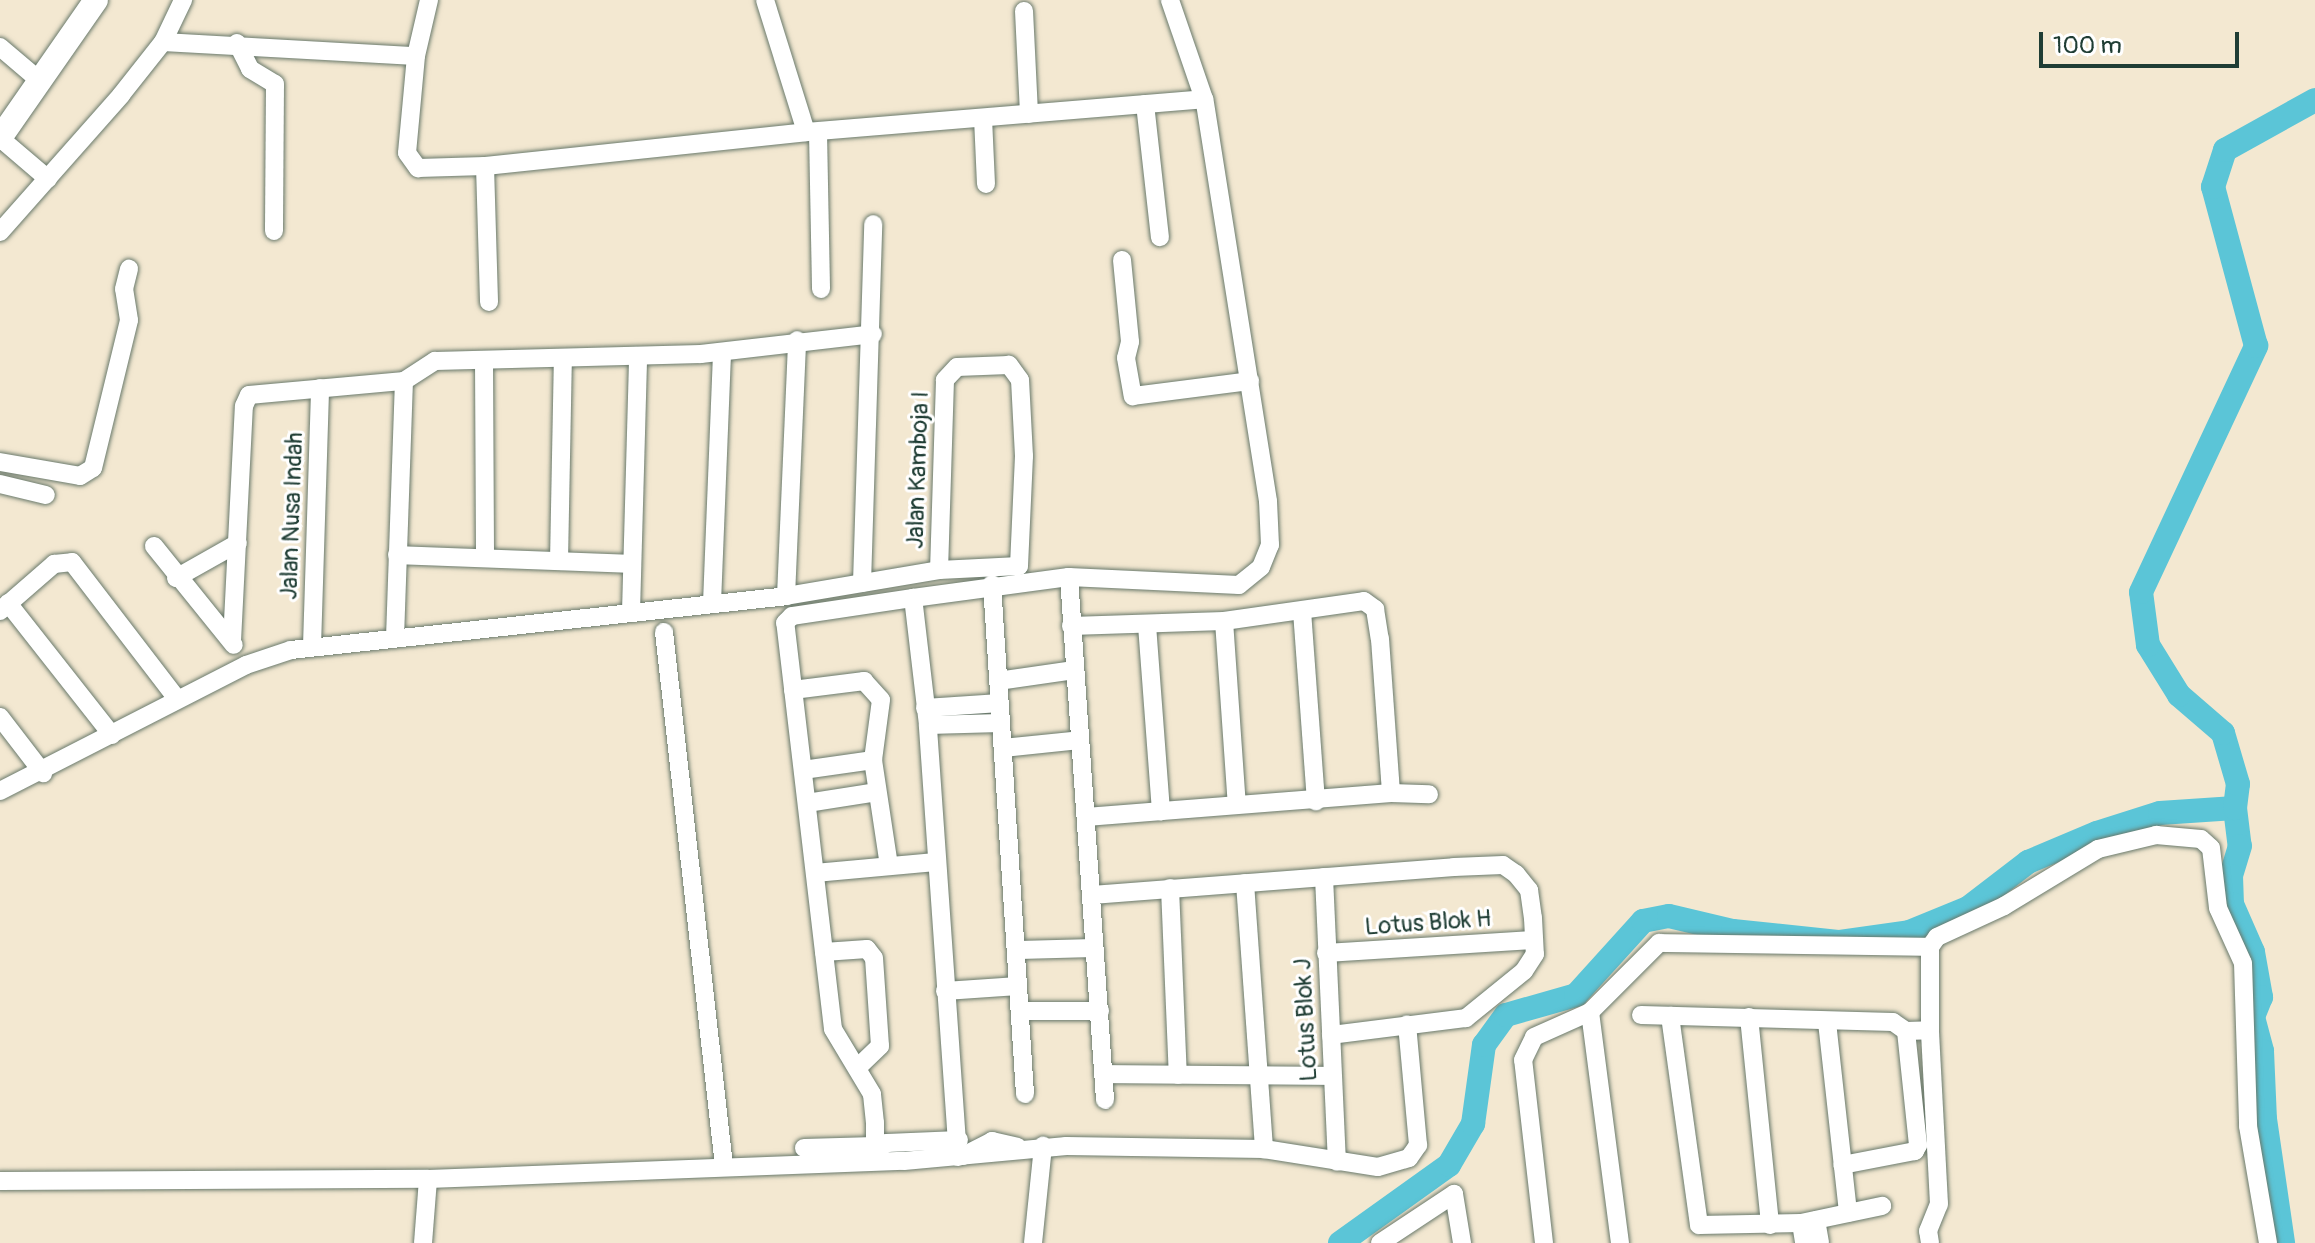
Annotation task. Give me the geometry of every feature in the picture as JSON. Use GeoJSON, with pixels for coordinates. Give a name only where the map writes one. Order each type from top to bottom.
{"type":"FeatureCollection","features":[{"type":"Feature","properties":{"kind":"main road"},"geometry":{"type":"LineString","coordinates":[[0,138],[96,0]]}},
{"type":"Feature","properties":{"kind":"street"},"geometry":{"type":"LineString","coordinates":[[0,232],[38,170],[163,42],[183,0]]}},
{"type":"Feature","properties":{"kind":"street"},"geometry":{"type":"LineString","coordinates":[[429,0],[416,56],[410,162],[418,168],[485,166],[812,132],[1204,99]]}},
{"type":"Feature","properties":{"kind":"street"},"geometry":{"type":"LineString","coordinates":[[765,0],[812,132],[821,289]]}},
{"type":"Feature","properties":{"kind":"street"},"geometry":{"type":"LineString","coordinates":[[864,1163],[875,1146],[872,1094],[858,1067],[837,1043],[833,1029],[785,623],[792,616],[992,584],[1069,577],[1239,585],[1261,567],[1270,545],[1268,501],[1204,99],[1170,0]]}},
{"type":"Feature","properties":{"kind":"street"},"geometry":{"type":"LineString","coordinates":[[1024,11],[1029,114]]}},
{"type":"Feature","properties":{"kind":"street"},"geometry":{"type":"LineString","coordinates":[[163,42],[237,43],[416,56]]}},
{"type":"Feature","properties":{"kind":"street"},"geometry":{"type":"LineString","coordinates":[[237,43],[250,69],[275,84],[274,231]]}},
{"type":"Feature","properties":{"kind":"street"},"geometry":{"type":"LineString","coordinates":[[0,47],[40,81]]}},
{"type":"Feature","properties":{"kind":"street"},"geometry":{"type":"LineString","coordinates":[[1145,104],[1160,237]]}},
{"type":"Feature","properties":{"kind":"street"},"geometry":{"type":"LineString","coordinates":[[983,118],[986,184]]}},
{"type":"Feature","properties":{"kind":"street"},"geometry":{"type":"LineString","coordinates":[[0,138],[38,170]]}},
{"type":"Feature","properties":{"kind":"street"},"geometry":{"type":"LineString","coordinates":[[485,166],[489,302]]}},
{"type":"Feature","properties":{"kind":"street"},"geometry":{"type":"LineString","coordinates":[[862,583],[873,334],[873,224]]}},
{"type":"Feature","properties":{"kind":"street"},"geometry":{"type":"LineString","coordinates":[[1122,260],[1130,342],[1126,358],[1133,396],[1250,381]]}},
{"type":"Feature","properties":{"kind":"street"},"geometry":{"type":"LineString","coordinates":[[0,462],[80,476],[93,468],[129,320],[124,289],[129,269]]}},
{"type":"Feature","properties":{"kind":"street"},"geometry":{"type":"LineString","coordinates":[[232,641],[244,406],[249,395],[484,367],[722,352],[797,340],[873,334]]}},
{"type":"Feature","properties":{"kind":"street"},"geometry":{"type":"LineString","coordinates":[[786,596],[797,340]]}},
{"type":"Feature","properties":{"kind":"street"},"geometry":{"type":"LineString","coordinates":[[712,603],[722,352]]}},
{"type":"Feature","properties":{"kind":"street"},"geometry":{"type":"LineString","coordinates":[[631,612],[638,356]]}},
{"type":"Feature","properties":{"kind":"street"},"geometry":{"type":"LineString","coordinates":[[559,561],[563,360]]}},
{"type":"Feature","properties":{"kind":"street","name":"Jalan Kamboja I"},"geometry":{"type":"LineString","coordinates":[[1009,365],[1016,371],[1024,456],[1019,566],[939,570],[949,372],[957,367],[1009,365]]}},
{"type":"Feature","properties":{"kind":"street"},"geometry":{"type":"LineString","coordinates":[[484,367],[485,558]]}},
{"type":"Feature","properties":{"kind":"street"},"geometry":{"type":"LineString","coordinates":[[395,638],[397,555],[410,377]]}},
{"type":"Feature","properties":{"kind":"street","name":"Jalan Nusa Indah"},"geometry":{"type":"LineString","coordinates":[[312,646],[320,388]]}},
{"type":"Feature","properties":{"kind":"street"},"geometry":{"type":"LineString","coordinates":[[0,484],[46,495]]}},
{"type":"Feature","properties":{"kind":"street"},"geometry":{"type":"LineString","coordinates":[[176,578],[238,543]]}},
{"type":"Feature","properties":{"kind":"street"},"geometry":{"type":"LineString","coordinates":[[154,546],[176,578],[232,641],[246,665]]}},
{"type":"Feature","properties":{"kind":"street"},"geometry":{"type":"LineString","coordinates":[[397,555],[632,564]]}},
{"type":"Feature","properties":{"kind":"street"},"geometry":{"type":"LineString","coordinates":[[112,735],[4,607],[54,564],[72,562],[177,699]]}},
{"type":"Feature","properties":{"kind":"street"},"geometry":{"type":"LineString","coordinates":[[0,791],[43,773],[246,665],[312,646],[786,596],[939,570]]}},
{"type":"Feature","properties":{"kind":"street"},"geometry":{"type":"LineString","coordinates":[[1069,577],[1105,1100]]}},
{"type":"Feature","properties":{"kind":"street"},"geometry":{"type":"LineString","coordinates":[[992,584],[1019,950],[1018,986],[1025,1094]]}},
{"type":"Feature","properties":{"kind":"street"},"geometry":{"type":"LineString","coordinates":[[913,598],[926,717],[959,1151]]}},
{"type":"Feature","properties":{"kind":"street"},"geometry":{"type":"LineString","coordinates":[[1071,626],[1224,621],[1364,601],[1375,609],[1391,793]]}},
{"type":"Feature","properties":{"kind":"street"},"geometry":{"type":"LineString","coordinates":[[1302,611],[1316,801]]}},
{"type":"Feature","properties":{"kind":"street"},"geometry":{"type":"LineString","coordinates":[[1224,621],[1237,805]]}},
{"type":"Feature","properties":{"kind":"street"},"geometry":{"type":"LineString","coordinates":[[1147,625],[1161,811]]}},
{"type":"Feature","properties":{"kind":"street"},"geometry":{"type":"LineString","coordinates":[[664,632],[724,1166]]}},
{"type":"Feature","properties":{"kind":"street"},"geometry":{"type":"LineString","coordinates":[[998,681],[1074,670]]}},
{"type":"Feature","properties":{"kind":"street"},"geometry":{"type":"LineString","coordinates":[[793,690],[864,681],[875,690],[882,718],[873,760],[889,866]]}},
{"type":"Feature","properties":{"kind":"street"},"geometry":{"type":"LineString","coordinates":[[926,717],[1000,703]]}},
{"type":"Feature","properties":{"kind":"street"},"geometry":{"type":"LineString","coordinates":[[0,717],[43,773]]}},
{"type":"Feature","properties":{"kind":"street"},"geometry":{"type":"LineString","coordinates":[[926,717],[1001,723]]}},
{"type":"Feature","properties":{"kind":"street"},"geometry":{"type":"LineString","coordinates":[[1003,748],[1080,740]]}},
{"type":"Feature","properties":{"kind":"street"},"geometry":{"type":"LineString","coordinates":[[803,770],[873,760]]}},
{"type":"Feature","properties":{"kind":"street"},"geometry":{"type":"LineString","coordinates":[[807,803],[877,792]]}},
{"type":"Feature","properties":{"kind":"street"},"geometry":{"type":"LineString","coordinates":[[1086,817],[1391,793],[1429,794]]}},
{"type":"Feature","properties":{"kind":"street"},"geometry":{"type":"LineString","coordinates":[[1544,1243],[1525,1049],[1534,1037],[1590,1012],[1659,943],[1930,947],[1954,926],[2004,906],[2098,849],[2156,835],[2201,839],[2211,848],[2218,908],[2243,963],[2248,1126],[2268,1243]]}},
{"type":"Feature","properties":{"kind":"street"},"geometry":{"type":"LineString","coordinates":[[815,873],[936,862]]}},
{"type":"Feature","properties":{"kind":"street"},"geometry":{"type":"LineString","coordinates":[[1092,895],[1503,865],[1529,890],[1535,954],[1524,971],[1466,1018],[1331,1035]]}},
{"type":"Feature","properties":{"kind":"street","name":"Lotus Blok J"},"geometry":{"type":"LineString","coordinates":[[1324,877],[1337,1162]]}},
{"type":"Feature","properties":{"kind":"street"},"geometry":{"type":"LineString","coordinates":[[1245,883],[1264,1149]]}},
{"type":"Feature","properties":{"kind":"street"},"geometry":{"type":"LineString","coordinates":[[1170,888],[1178,1075]]}},
{"type":"Feature","properties":{"kind":"street","name":"Lotus Blok H"},"geometry":{"type":"LineString","coordinates":[[1326,953],[1533,940]]}},
{"type":"Feature","properties":{"kind":"street"},"geometry":{"type":"LineString","coordinates":[[1930,947],[1930,1030],[1939,1204],[1928,1231],[1930,1243]]}},
{"type":"Feature","properties":{"kind":"street"},"geometry":{"type":"LineString","coordinates":[[1019,950],[1094,948]]}},
{"type":"Feature","properties":{"kind":"street"},"geometry":{"type":"LineString","coordinates":[[824,952],[867,949],[874,958],[880,1046],[858,1067]]}},
{"type":"Feature","properties":{"kind":"street"},"geometry":{"type":"LineString","coordinates":[[945,991],[1018,986]]}},
{"type":"Feature","properties":{"kind":"street"},"geometry":{"type":"LineString","coordinates":[[1021,1011],[1100,1011]]}},
{"type":"Feature","properties":{"kind":"street"},"geometry":{"type":"LineString","coordinates":[[1590,1012],[1620,1243]]}},
{"type":"Feature","properties":{"kind":"street"},"geometry":{"type":"LineString","coordinates":[[1641,1015],[1893,1022],[1906,1031],[1930,1030]]}},
{"type":"Feature","properties":{"kind":"street"},"geometry":{"type":"LineString","coordinates":[[1670,1016],[1699,1225],[1770,1225],[1809,1221],[1882,1206]]}},
{"type":"Feature","properties":{"kind":"street"},"geometry":{"type":"LineString","coordinates":[[1749,1017],[1770,1225]]}},
{"type":"Feature","properties":{"kind":"street"},"geometry":{"type":"LineString","coordinates":[[1827,1022],[1848,1213]]}},
{"type":"Feature","properties":{"kind":"street"},"geometry":{"type":"LineString","coordinates":[[0,1181],[428,1179],[864,1163],[959,1151],[992,1141],[1023,1149],[1043,1146],[1264,1149],[1378,1167],[1409,1158],[1418,1145],[1407,1025]]}},
{"type":"Feature","properties":{"kind":"street"},"geometry":{"type":"LineString","coordinates":[[1842,1165],[1915,1151],[1918,1145],[1906,1031]]}},
{"type":"Feature","properties":{"kind":"street"},"geometry":{"type":"LineString","coordinates":[[1104,1074],[1332,1076]]}},
{"type":"Feature","properties":{"kind":"street"},"geometry":{"type":"LineString","coordinates":[[804,1148],[875,1146],[959,1151]]}},
{"type":"Feature","properties":{"kind":"street"},"geometry":{"type":"LineString","coordinates":[[1033,1243],[1043,1146]]}},
{"type":"Feature","properties":{"kind":"street"},"geometry":{"type":"LineString","coordinates":[[423,1243],[428,1179]]}},
{"type":"Feature","properties":{"kind":"street"},"geometry":{"type":"LineString","coordinates":[[1383,1242],[1454,1194],[1462,1243]]}},
{"type":"Feature","properties":{"kind":"street"},"geometry":{"type":"LineString","coordinates":[[1804,1243],[1809,1221]]}},
{"type":"Feature","properties":{"kind":"street"},"geometry":{"type":"LineString","coordinates":[[1809,1221],[1820,1243]]}},
{"type":"Feature","properties":{"kind":"waterway"},"geometry":{"type":"LineString","coordinates":[[1340,1243],[1449,1165],[1473,1124],[1484,1045],[1506,1015],[1576,995],[1643,921],[1669,916],[1733,931],[1840,942],[1909,932],[1968,908],[2028,862],[2097,833],[2160,813],[2235,808],[2238,784],[2223,733],[2179,695],[2148,645],[2141,592],[2256,346],[2213,187],[2225,150],[2315,100]]}},
{"type":"Feature","properties":{"kind":"waterway"},"geometry":{"type":"LineString","coordinates":[[2235,808],[2240,846],[2231,876],[2232,904],[2253,952],[2261,997],[2253,1017],[2262,1051],[2265,1119],[2283,1243]]}}]}
